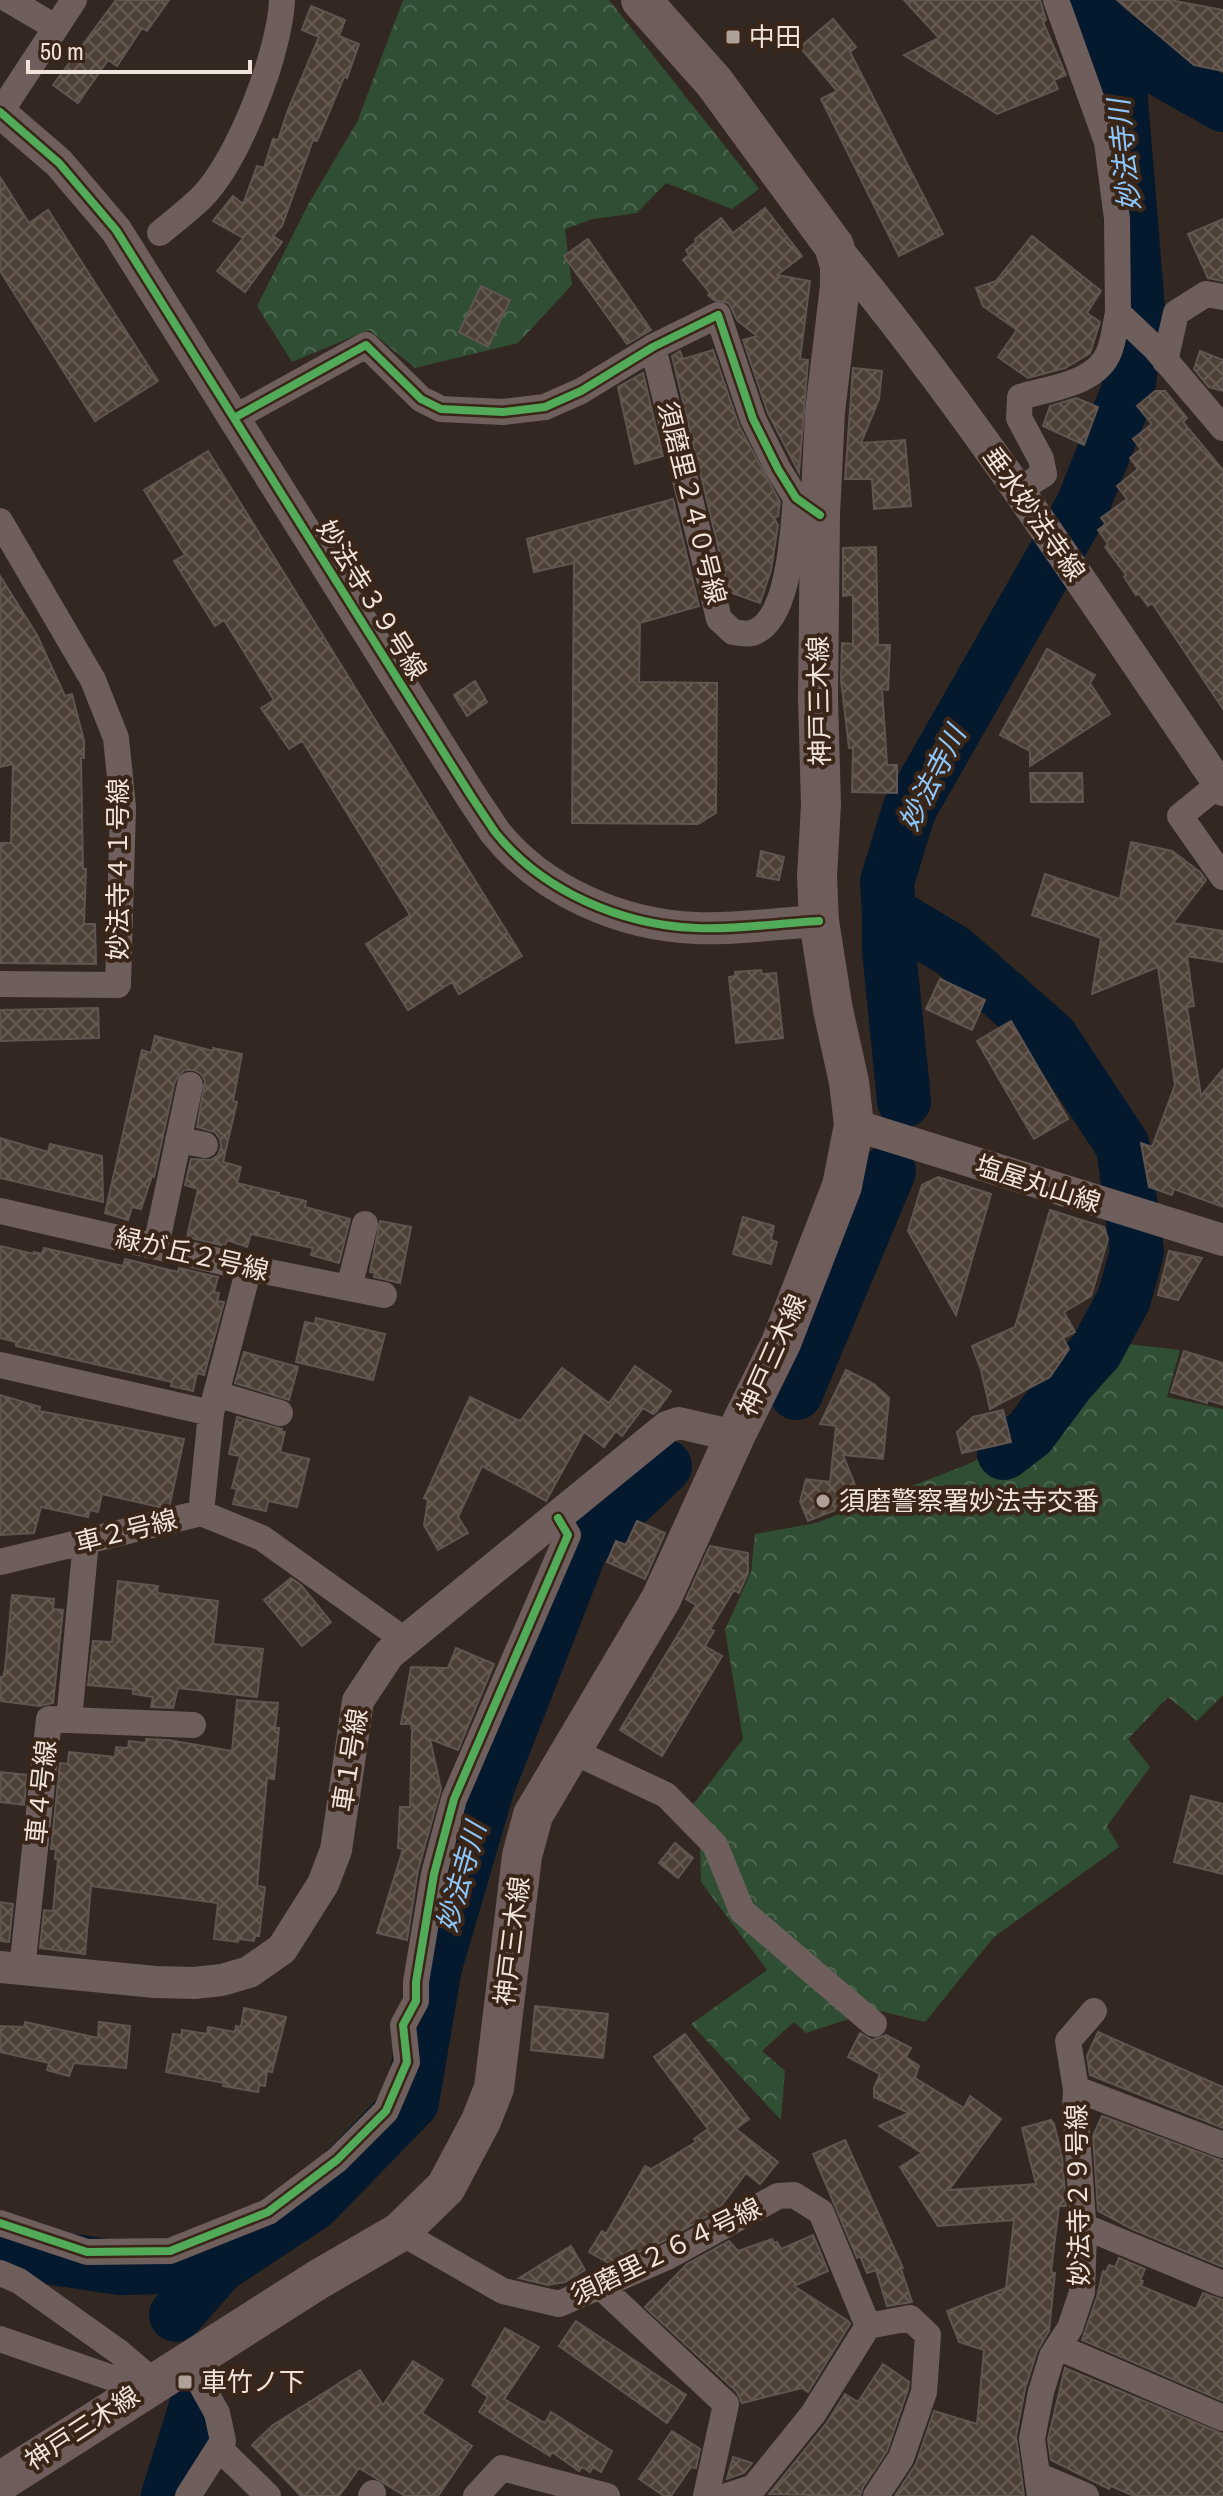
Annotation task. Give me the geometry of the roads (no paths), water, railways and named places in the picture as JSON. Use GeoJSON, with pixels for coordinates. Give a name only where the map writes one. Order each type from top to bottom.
{"type":"FeatureCollection","features":[{"type":"Feature","properties":{"kind":"main road","name":"神戸三木線"},"geometry":{"type":"LineString","coordinates":[[10,2485],[146,2387],[400,2232],[446,2187],[481,2121],[494,2088],[522,1856],[533,1815],[661,1599],[781,1343],[842,1186],[854,1125],[819,921],[808,506],[825,412],[840,266],[834,246],[714,82],[641,0]]}},
{"type":"Feature","properties":{"kind":"street"},"geometry":{"type":"LineString","coordinates":[[9,0],[55,27]]}},
{"type":"Feature","properties":{"kind":"street"},"geometry":{"type":"LineString","coordinates":[[0,112],[74,0]]}},
{"type":"Feature","properties":{"kind":"street"},"geometry":{"type":"LineString","coordinates":[[160,233],[203,195],[233,153],[265,74],[281,22],[282,0]]}},
{"type":"Feature","properties":{"kind":"street"},"geometry":{"type":"LineString","coordinates":[[1018,491],[1044,474],[1041,459],[1019,418],[1020,397],[1086,377],[1101,366],[1110,351],[1119,315],[1117,219],[1107,142],[1056,0]]}},
{"type":"Feature","properties":{"kind":"street","name":"妙法寺３９号線"},"geometry":{"type":"LineString","coordinates":[[0,112],[59,163],[116,230],[496,833],[558,887],[581,899],[645,922],[698,929],[819,921]]}},
{"type":"Feature","properties":{"kind":"street","name":"垂水妙法寺線"},"geometry":{"type":"LineString","coordinates":[[834,246],[905,332],[1222,785]]}},
{"type":"Feature","properties":{"kind":"street"},"geometry":{"type":"LineString","coordinates":[[1160,355],[1176,313],[1206,294],[1223,297]]}},
{"type":"Feature","properties":{"kind":"street"},"geometry":{"type":"LineString","coordinates":[[234,418],[366,345],[421,399],[441,409],[503,412],[545,407],[581,391],[653,347],[718,315],[753,419],[778,469],[808,506]]}},
{"type":"Feature","properties":{"kind":"street"},"geometry":{"type":"LineString","coordinates":[[1119,315],[1160,355],[1223,428]]}},
{"type":"Feature","properties":{"kind":"street","name":"須磨里２４０号線"},"geometry":{"type":"LineString","coordinates":[[653,347],[719,619],[733,632],[752,633],[763,626],[785,588],[808,506]]}},
{"type":"Feature","properties":{"kind":"street","name":"妙法寺４１号線"},"geometry":{"type":"LineString","coordinates":[[0,521],[93,680],[116,738],[123,807],[118,985],[0,984]]}},
{"type":"Feature","properties":{"kind":"street"},"geometry":{"type":"LineString","coordinates":[[1222,785],[1180,816],[1223,877]]}},
{"type":"Feature","properties":{"kind":"street"},"geometry":{"type":"LineString","coordinates":[[156,1246],[190,1085]]}},
{"type":"Feature","properties":{"kind":"street","name":"塩屋丸山線"},"geometry":{"type":"LineString","coordinates":[[854,1125],[1223,1240]]}},
{"type":"Feature","properties":{"kind":"street"},"geometry":{"type":"LineString","coordinates":[[178,1140],[205,1145]]}},
{"type":"Feature","properties":{"kind":"street","name":"緑が丘２号線"},"geometry":{"type":"LineString","coordinates":[[0,1211],[249,1268],[384,1295]]}},
{"type":"Feature","properties":{"kind":"street"},"geometry":{"type":"LineString","coordinates":[[349,1288],[365,1224]]}},
{"type":"Feature","properties":{"kind":"street"},"geometry":{"type":"LineString","coordinates":[[201,1513],[213,1404],[249,1268]]}},
{"type":"Feature","properties":{"kind":"street"},"geometry":{"type":"LineString","coordinates":[[0,1365],[213,1404],[280,1413]]}},
{"type":"Feature","properties":{"kind":"street","name":"車１号線"},"geometry":{"type":"LineString","coordinates":[[11,1968],[194,1983],[222,1980],[249,1972],[282,1949],[323,1884],[336,1850],[358,1701],[389,1654],[667,1427],[679,1423],[735,1436]]}},
{"type":"Feature","properties":{"kind":"street","name":"車２号線"},"geometry":{"type":"LineString","coordinates":[[0,1562],[201,1513],[262,1538],[406,1641]]}},
{"type":"Feature","properties":{"kind":"street"},"geometry":{"type":"LineString","coordinates":[[0,2223],[87,2252],[170,2251],[268,2212],[337,2160],[386,2111],[407,2062],[403,2025],[416,2001],[416,1982],[434,1874],[454,1799],[568,1535],[558,1518]]}},
{"type":"Feature","properties":{"kind":"street","name":"車４号線"},"geometry":{"type":"LineString","coordinates":[[11,1968],[49,1719],[69,1720],[86,1541]]}},
{"type":"Feature","properties":{"kind":"street"},"geometry":{"type":"LineString","coordinates":[[69,1720],[193,1725]]}},
{"type":"Feature","properties":{"kind":"street"},"geometry":{"type":"LineString","coordinates":[[572,1751],[666,1795],[715,1845],[742,1911],[874,2024]]}},
{"type":"Feature","properties":{"kind":"street"},"geometry":{"type":"LineString","coordinates":[[1076,2089],[1068,2041],[1094,2011]]}},
{"type":"Feature","properties":{"kind":"street","name":"妙法寺２９号線"},"geometry":{"type":"LineString","coordinates":[[1038,2486],[1032,2439],[1041,2392],[1052,2356],[1070,2328],[1082,2292],[1083,2226],[1076,2089],[1223,2145]]}},
{"type":"Feature","properties":{"kind":"street","name":"須磨里２６４号線"},"geometry":{"type":"LineString","coordinates":[[400,2232],[503,2291],[559,2304],[667,2257],[778,2196],[794,2195],[821,2212],[868,2326]]}},
{"type":"Feature","properties":{"kind":"street"},"geometry":{"type":"LineString","coordinates":[[1083,2226],[1223,2284]]}},
{"type":"Feature","properties":{"kind":"street"},"geometry":{"type":"LineString","coordinates":[[0,2273],[19,2281],[119,2352],[146,2387]]}},
{"type":"Feature","properties":{"kind":"street"},"geometry":{"type":"LineString","coordinates":[[600,2286],[726,2404],[706,2496]]}},
{"type":"Feature","properties":{"kind":"street"},"geometry":{"type":"LineString","coordinates":[[727,2496],[754,2487],[813,2414],[868,2326],[910,2318],[928,2335],[924,2392],[901,2458],[876,2496]]}},
{"type":"Feature","properties":{"kind":"street"},"geometry":{"type":"LineString","coordinates":[[0,2339],[146,2387]]}},
{"type":"Feature","properties":{"kind":"street"},"geometry":{"type":"LineString","coordinates":[[1058,2347],[1223,2418]]}},
{"type":"Feature","properties":{"kind":"street"},"geometry":{"type":"LineString","coordinates":[[188,2361],[217,2413],[223,2441],[188,2496]]}},
{"type":"Feature","properties":{"kind":"street"},"geometry":{"type":"LineString","coordinates":[[219,2448],[268,2496]]}},
{"type":"Feature","properties":{"kind":"street"},"geometry":{"type":"LineString","coordinates":[[476,2496],[502,2468],[607,2496]]}},
{"type":"Feature","properties":{"kind":"street"},"geometry":{"type":"LineString","coordinates":[[1038,2486],[1086,2496]]}},
{"type":"Feature","properties":{"kind":"waterway","name":"妙法寺川"},"geometry":{"type":"LineString","coordinates":[[1004,1453],[1030,1433],[1096,1351],[1124,1299],[1137,1252],[1123,1146],[1051,1037],[953,951],[889,913],[887,882],[909,810],[1083,505],[1128,391],[1138,309],[1121,99],[1104,27],[1088,0]]}},
{"type":"Feature","properties":{"kind":"waterway"},"geometry":{"type":"LineString","coordinates":[[1104,27],[1154,66],[1223,105]]}},
{"type":"Feature","properties":{"kind":"waterway"},"geometry":{"type":"LineString","coordinates":[[889,913],[889,950],[904,1101]]}},
{"type":"Feature","properties":{"kind":"waterway"},"geometry":{"type":"LineString","coordinates":[[796,1393],[889,1171]]}},
{"type":"Feature","properties":{"kind":"waterway","name":"妙法寺川"},"geometry":{"type":"LineString","coordinates":[[0,2239],[53,2258],[120,2268],[219,2266],[313,2204],[412,2102],[435,1967],[488,1786],[582,1546],[665,1466]]}},
{"type":"Feature","properties":{"kind":"waterway"},"geometry":{"type":"LineString","coordinates":[[176,2315],[219,2266]]}},
{"type":"Feature","properties":{"kind":"waterway"},"geometry":{"type":"LineString","coordinates":[[168,2496],[196,2406]]}},
{"type":"Feature","properties":{"kind":"place","name":"中田"},"geometry":{"type":"Point","coordinates":[733,37]}},
{"type":"Feature","properties":{"kind":"place","name":"須磨警察署妙法寺交番"},"geometry":{"type":"Point","coordinates":[823,1501]}},
{"type":"Feature","properties":{"kind":"place","name":"車竹ノ下"},"geometry":{"type":"Point","coordinates":[185,2382]}}]}
